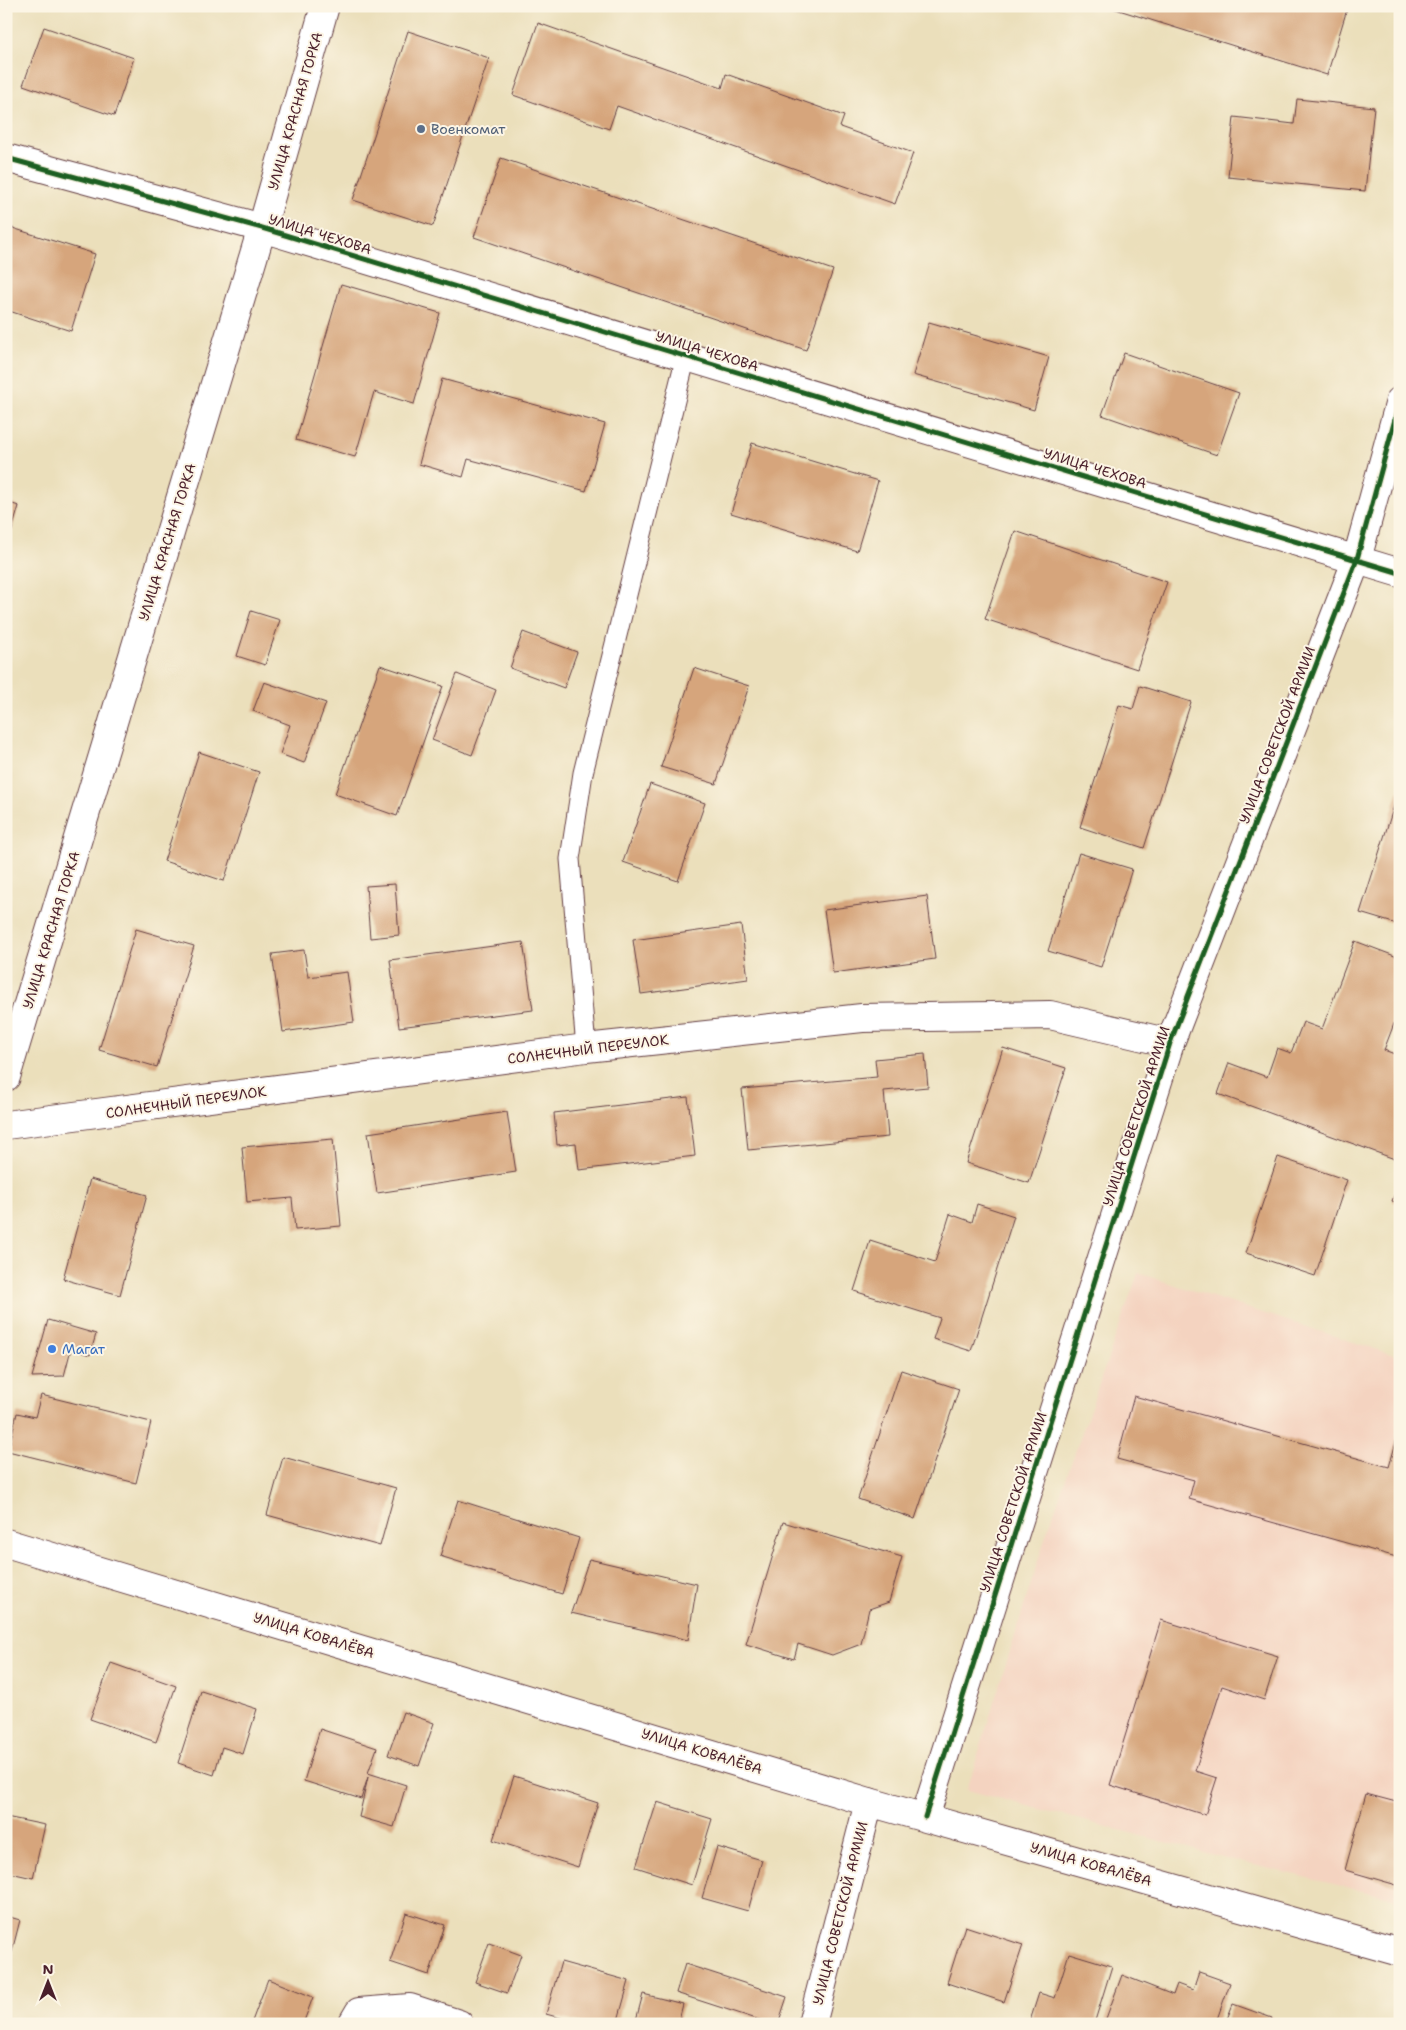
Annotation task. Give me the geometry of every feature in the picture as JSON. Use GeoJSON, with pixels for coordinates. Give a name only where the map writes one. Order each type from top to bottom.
{"type":"FeatureCollection","features":[{"type":"Feature","properties":{"kind":"street","name":"УЛИЦА КРАСНАЯ ГОРКА"},"geometry":{"type":"LineString","coordinates":[[6,1077],[262,228],[325,6]]}},
{"type":"Feature","properties":{"kind":"street","name":"УЛИЦА ЧЕХОВА"},"geometry":{"type":"LineString","coordinates":[[6,158],[262,228],[1400,573]]}},
{"type":"Feature","properties":{"kind":"street","name":"УЛИЦА СОВЕТСКОЙ АРМИИ"},"geometry":{"type":"LineString","coordinates":[[925,1817],[1170,1043],[1357,559],[1400,401]]}},
{"type":"Feature","properties":{"kind":"street","name":"СОЛНЕЧНЫЙ ПЕРЕУЛОК"},"geometry":{"type":"LineString","coordinates":[[6,1126],[586,1048],[862,1018],[1050,1015],[1170,1043]]}},
{"type":"Feature","properties":{"kind":"street","name":"УЛИЦА КОВАЛЁВА"},"geometry":{"type":"LineString","coordinates":[[6,1543],[869,1802],[1400,1952]]}},
{"type":"Feature","properties":{"kind":"street","name":"УЛИЦА СОВЕТСКОЙ АРМИИ"},"geometry":{"type":"LineString","coordinates":[[812,2024],[869,1802]]}},
{"type":"Feature","properties":{"kind":"street"},"geometry":{"type":"LineString","coordinates":[[352,2024],[359,2012],[410,2008],[459,2024]]}},
{"type":"Feature","properties":{"kind":"lane"},"geometry":{"type":"LineString","coordinates":[[586,1048],[570,859],[582,773],[686,356]]}},
{"type":"Feature","properties":{"kind":"shaded area"},"geometry":{"type":"Polygon","coordinates":[[[1138,1273],[1400,1357],[1400,1900],[1237,1861],[967,1790],[1046,1535],[1138,1273]]]}},
{"type":"Feature","properties":{"kind":"building"},"geometry":{"type":"Polygon","coordinates":[[[1106,6],[1348,6],[1327,75],[1106,6]]]}},
{"type":"Feature","properties":{"kind":"building"},"geometry":{"type":"Polygon","coordinates":[[[538,23],[722,88],[726,74],[844,116],[840,127],[913,153],[895,204],[617,106],[609,129],[513,95],[538,23]]]}},
{"type":"Feature","properties":{"kind":"building"},"geometry":{"type":"Polygon","coordinates":[[[44,27],[134,58],[114,116],[23,85],[44,27]]]}},
{"type":"Feature","properties":{"kind":"building","name":"Военкомат"},"geometry":{"type":"Polygon","coordinates":[[[408,31],[489,58],[433,226],[353,200],[408,31]]]}},
{"type":"Feature","properties":{"kind":"building"},"geometry":{"type":"Polygon","coordinates":[[[1297,99],[1374,107],[1365,191],[1228,177],[1234,117],[1294,124],[1297,99]]]}},
{"type":"Feature","properties":{"kind":"building"},"geometry":{"type":"Polygon","coordinates":[[[501,158],[833,270],[806,350],[474,237],[501,158]]]}},
{"type":"Feature","properties":{"kind":"building"},"geometry":{"type":"Polygon","coordinates":[[[6,226],[95,254],[71,331],[6,310],[6,226]]]}},
{"type":"Feature","properties":{"kind":"building"},"geometry":{"type":"Polygon","coordinates":[[[341,284],[440,313],[414,404],[374,392],[355,457],[296,440],[341,284]]]}},
{"type":"Feature","properties":{"kind":"building"},"geometry":{"type":"Polygon","coordinates":[[[929,322],[1049,357],[1034,410],[913,375],[929,322]]]}},
{"type":"Feature","properties":{"kind":"building"},"geometry":{"type":"Polygon","coordinates":[[[1124,353],[1239,393],[1217,455],[1102,415],[1124,353]]]}},
{"type":"Feature","properties":{"kind":"building"},"geometry":{"type":"Polygon","coordinates":[[[442,379],[605,424],[586,491],[468,459],[463,477],[419,464],[442,379]]]}},
{"type":"Feature","properties":{"kind":"building"},"geometry":{"type":"Polygon","coordinates":[[[752,443],[878,481],[857,551],[731,513],[752,443]]]}},
{"type":"Feature","properties":{"kind":"building"},"geometry":{"type":"Polygon","coordinates":[[[6,502],[19,506],[7,547],[6,547],[6,502]]]}},
{"type":"Feature","properties":{"kind":"building"},"geometry":{"type":"Polygon","coordinates":[[[1015,531],[1167,582],[1137,669],[985,619],[1015,531]]]}},
{"type":"Feature","properties":{"kind":"building"},"geometry":{"type":"Polygon","coordinates":[[[251,611],[280,620],[265,665],[237,656],[251,611]]]}},
{"type":"Feature","properties":{"kind":"building"},"geometry":{"type":"Polygon","coordinates":[[[523,632],[577,652],[564,688],[510,668],[523,632]]]}},
{"type":"Feature","properties":{"kind":"building"},"geometry":{"type":"Polygon","coordinates":[[[380,665],[443,686],[397,816],[335,794],[380,665]]]}},
{"type":"Feature","properties":{"kind":"building"},"geometry":{"type":"Polygon","coordinates":[[[694,668],[749,686],[716,784],[661,767],[694,668]]]}},
{"type":"Feature","properties":{"kind":"building"},"geometry":{"type":"Polygon","coordinates":[[[457,674],[496,690],[472,755],[432,740],[457,674]]]}},
{"type":"Feature","properties":{"kind":"building"},"geometry":{"type":"Polygon","coordinates":[[[264,682],[326,703],[304,763],[280,754],[290,725],[253,711],[264,682]]]}},
{"type":"Feature","properties":{"kind":"building"},"geometry":{"type":"Polygon","coordinates":[[[1140,686],[1191,702],[1144,848],[1080,827],[1119,705],[1133,709],[1140,686]]]}},
{"type":"Feature","properties":{"kind":"building"},"geometry":{"type":"Polygon","coordinates":[[[199,752],[259,772],[224,881],[164,861],[199,752]]]}},
{"type":"Feature","properties":{"kind":"building"},"geometry":{"type":"Polygon","coordinates":[[[650,784],[705,803],[678,881],[623,862],[650,784]]]}},
{"type":"Feature","properties":{"kind":"building"},"geometry":{"type":"Polygon","coordinates":[[[1400,790],[1400,925],[1360,913],[1400,790]]]}},
{"type":"Feature","properties":{"kind":"building"},"geometry":{"type":"Polygon","coordinates":[[[1079,853],[1132,869],[1101,967],[1048,951],[1079,853]]]}},
{"type":"Feature","properties":{"kind":"building"},"geometry":{"type":"Polygon","coordinates":[[[395,884],[399,935],[370,938],[366,886],[395,884]]]}},
{"type":"Feature","properties":{"kind":"building"},"geometry":{"type":"Polygon","coordinates":[[[927,896],[935,959],[833,973],[824,910],[927,896]]]}},
{"type":"Feature","properties":{"kind":"building"},"geometry":{"type":"Polygon","coordinates":[[[741,925],[748,979],[641,994],[633,940],[741,925]]]}},
{"type":"Feature","properties":{"kind":"building"},"geometry":{"type":"Polygon","coordinates":[[[136,929],[194,946],[157,1067],[99,1050],[136,929]]]}},
{"type":"Feature","properties":{"kind":"building"},"geometry":{"type":"Polygon","coordinates":[[[1355,941],[1400,958],[1400,1008],[1384,1050],[1400,1056],[1400,1161],[1218,1094],[1229,1063],[1267,1077],[1277,1048],[1291,1053],[1303,1022],[1322,1029],[1355,941]]]}},
{"type":"Feature","properties":{"kind":"building"},"geometry":{"type":"Polygon","coordinates":[[[523,942],[533,1010],[399,1027],[390,960],[523,942]]]}},
{"type":"Feature","properties":{"kind":"building"},"geometry":{"type":"Polygon","coordinates":[[[304,950],[308,977],[347,972],[354,1022],[283,1032],[272,954],[304,950]]]}},
{"type":"Feature","properties":{"kind":"building"},"geometry":{"type":"Polygon","coordinates":[[[1003,1048],[1066,1068],[1029,1183],[966,1163],[1003,1048]]]}},
{"type":"Feature","properties":{"kind":"building"},"geometry":{"type":"Polygon","coordinates":[[[925,1054],[928,1087],[884,1091],[888,1137],[748,1150],[742,1089],[877,1077],[875,1059],[925,1054]]]}},
{"type":"Feature","properties":{"kind":"building"},"geometry":{"type":"Polygon","coordinates":[[[688,1097],[695,1156],[579,1170],[576,1143],[557,1145],[554,1113],[688,1097]]]}},
{"type":"Feature","properties":{"kind":"building"},"geometry":{"type":"Polygon","coordinates":[[[507,1112],[516,1172],[377,1193],[368,1133],[507,1112]]]}},
{"type":"Feature","properties":{"kind":"building"},"geometry":{"type":"Polygon","coordinates":[[[333,1139],[341,1226],[295,1230],[292,1198],[247,1202],[242,1147],[333,1139]]]}},
{"type":"Feature","properties":{"kind":"building"},"geometry":{"type":"Polygon","coordinates":[[[1278,1157],[1347,1180],[1315,1276],[1246,1253],[1278,1157]]]}},
{"type":"Feature","properties":{"kind":"building"},"geometry":{"type":"Polygon","coordinates":[[[90,1179],[147,1195],[120,1295],[63,1279],[90,1179]]]}},
{"type":"Feature","properties":{"kind":"building"},"geometry":{"type":"Polygon","coordinates":[[[1400,1181],[1400,1204],[1392,1201],[1400,1181]]]}},
{"type":"Feature","properties":{"kind":"building"},"geometry":{"type":"Polygon","coordinates":[[[977,1204],[1014,1216],[971,1351],[933,1339],[940,1318],[854,1291],[870,1241],[935,1262],[950,1214],[972,1222],[977,1204]]]}},
{"type":"Feature","properties":{"kind":"building"},"geometry":{"type":"Polygon","coordinates":[[[48,1320],[96,1334],[90,1355],[71,1349],[64,1376],[32,1377],[48,1320]]]}},
{"type":"Feature","properties":{"kind":"building"},"geometry":{"type":"Polygon","coordinates":[[[901,1370],[959,1389],[915,1519],[858,1499],[901,1370]]]}},
{"type":"Feature","properties":{"kind":"building"},"geometry":{"type":"Polygon","coordinates":[[[41,1395],[151,1422],[136,1483],[8,1451],[17,1413],[35,1417],[41,1395]]]}},
{"type":"Feature","properties":{"kind":"building"},"geometry":{"type":"Polygon","coordinates":[[[1134,1396],[1389,1467],[1400,1428],[1400,1558],[1189,1499],[1194,1480],[1117,1459],[1134,1396]]]}},
{"type":"Feature","properties":{"kind":"building"},"geometry":{"type":"Polygon","coordinates":[[[283,1457],[396,1488],[380,1546],[267,1515],[283,1457]]]}},
{"type":"Feature","properties":{"kind":"building"},"geometry":{"type":"Polygon","coordinates":[[[458,1500],[579,1538],[562,1594],[440,1556],[458,1500]]]}},
{"type":"Feature","properties":{"kind":"building"},"geometry":{"type":"Polygon","coordinates":[[[783,1522],[902,1557],[889,1602],[869,1609],[861,1644],[832,1655],[798,1644],[794,1659],[746,1644],[783,1522]]]}},
{"type":"Feature","properties":{"kind":"building"},"geometry":{"type":"Polygon","coordinates":[[[589,1559],[697,1584],[688,1640],[571,1613],[589,1559]]]}},
{"type":"Feature","properties":{"kind":"building"},"geometry":{"type":"Polygon","coordinates":[[[1161,1620],[1278,1656],[1264,1700],[1222,1686],[1195,1771],[1217,1778],[1205,1815],[1110,1785],[1161,1620]]]}},
{"type":"Feature","properties":{"kind":"building"},"geometry":{"type":"Polygon","coordinates":[[[111,1663],[176,1686],[156,1742],[90,1719],[111,1663]]]}},
{"type":"Feature","properties":{"kind":"building"},"geometry":{"type":"Polygon","coordinates":[[[201,1691],[257,1709],[243,1754],[222,1747],[214,1775],[178,1763],[201,1691]]]}},
{"type":"Feature","properties":{"kind":"building"},"geometry":{"type":"Polygon","coordinates":[[[403,1712],[434,1723],[419,1766],[388,1755],[403,1712]]]}},
{"type":"Feature","properties":{"kind":"building"},"geometry":{"type":"Polygon","coordinates":[[[320,1729],[377,1748],[368,1773],[406,1785],[394,1827],[359,1817],[368,1777],[361,1799],[304,1781],[320,1729]]]}},
{"type":"Feature","properties":{"kind":"building"},"geometry":{"type":"Polygon","coordinates":[[[514,1776],[598,1803],[578,1867],[493,1840],[514,1776]]]}},
{"type":"Feature","properties":{"kind":"building"},"geometry":{"type":"Polygon","coordinates":[[[1366,1794],[1400,1803],[1400,1886],[1345,1870],[1366,1794]]]}},
{"type":"Feature","properties":{"kind":"building"},"geometry":{"type":"Polygon","coordinates":[[[657,1802],[712,1819],[692,1885],[636,1867],[657,1802]]]}},
{"type":"Feature","properties":{"kind":"building"},"geometry":{"type":"Polygon","coordinates":[[[6,1817],[45,1825],[33,1878],[6,1872],[6,1817]]]}},
{"type":"Feature","properties":{"kind":"building"},"geometry":{"type":"Polygon","coordinates":[[[717,1847],[762,1860],[748,1911],[702,1898],[717,1847]]]}},
{"type":"Feature","properties":{"kind":"building"},"geometry":{"type":"Polygon","coordinates":[[[406,1913],[445,1925],[429,1975],[390,1962],[406,1913]]]}},
{"type":"Feature","properties":{"kind":"building"},"geometry":{"type":"Polygon","coordinates":[[[6,1916],[20,1920],[7,1971],[6,1971],[6,1916]]]}},
{"type":"Feature","properties":{"kind":"building"},"geometry":{"type":"Polygon","coordinates":[[[965,1926],[1023,1945],[1004,2002],[947,1983],[965,1926]]]}},
{"type":"Feature","properties":{"kind":"building"},"geometry":{"type":"Polygon","coordinates":[[[489,1943],[521,1955],[507,1993],[475,1982],[489,1943]]]}},
{"type":"Feature","properties":{"kind":"building"},"geometry":{"type":"Polygon","coordinates":[[[1069,1953],[1112,1966],[1094,2024],[1029,2024],[1039,1993],[1055,1998],[1069,1953]]]}},
{"type":"Feature","properties":{"kind":"building"},"geometry":{"type":"Polygon","coordinates":[[[561,1962],[629,1981],[617,2024],[582,2024],[546,2014],[561,1962]]]}},
{"type":"Feature","properties":{"kind":"building"},"geometry":{"type":"Polygon","coordinates":[[[685,1964],[787,1997],[778,2024],[772,2024],[676,1993],[685,1964]]]}},
{"type":"Feature","properties":{"kind":"building"},"geometry":{"type":"Polygon","coordinates":[[[1199,1972],[1230,1983],[1216,2022],[1221,2024],[1104,2024],[1122,1975],[1173,1995],[1177,1984],[1193,1990],[1199,1972]]]}},
{"type":"Feature","properties":{"kind":"building"},"geometry":{"type":"Polygon","coordinates":[[[268,1979],[313,1997],[303,2024],[251,2024],[268,1979]]]}},
{"type":"Feature","properties":{"kind":"building"},"geometry":{"type":"Polygon","coordinates":[[[643,1994],[683,2004],[679,2020],[693,2024],[635,2024],[643,1994]]]}},
{"type":"Feature","properties":{"kind":"building"},"geometry":{"type":"Polygon","coordinates":[[[1233,2004],[1272,2018],[1270,2024],[1225,2024],[1233,2004]]]}},
{"type":"Feature","properties":{"kind":"cycle path"},"geometry":{"type":"LineString","coordinates":[[6,158],[262,228],[1400,573]]}},
{"type":"Feature","properties":{"kind":"cycle path"},"geometry":{"type":"LineString","coordinates":[[925,1817],[1170,1043],[1357,559],[1400,401]]}},
{"type":"Feature","properties":{"kind":"place","name":"Военкомат"},"geometry":{"type":"Point","coordinates":[421,129]}},
{"type":"Feature","properties":{"kind":"place","name":"Магат"},"geometry":{"type":"Point","coordinates":[52,1349]}}]}
